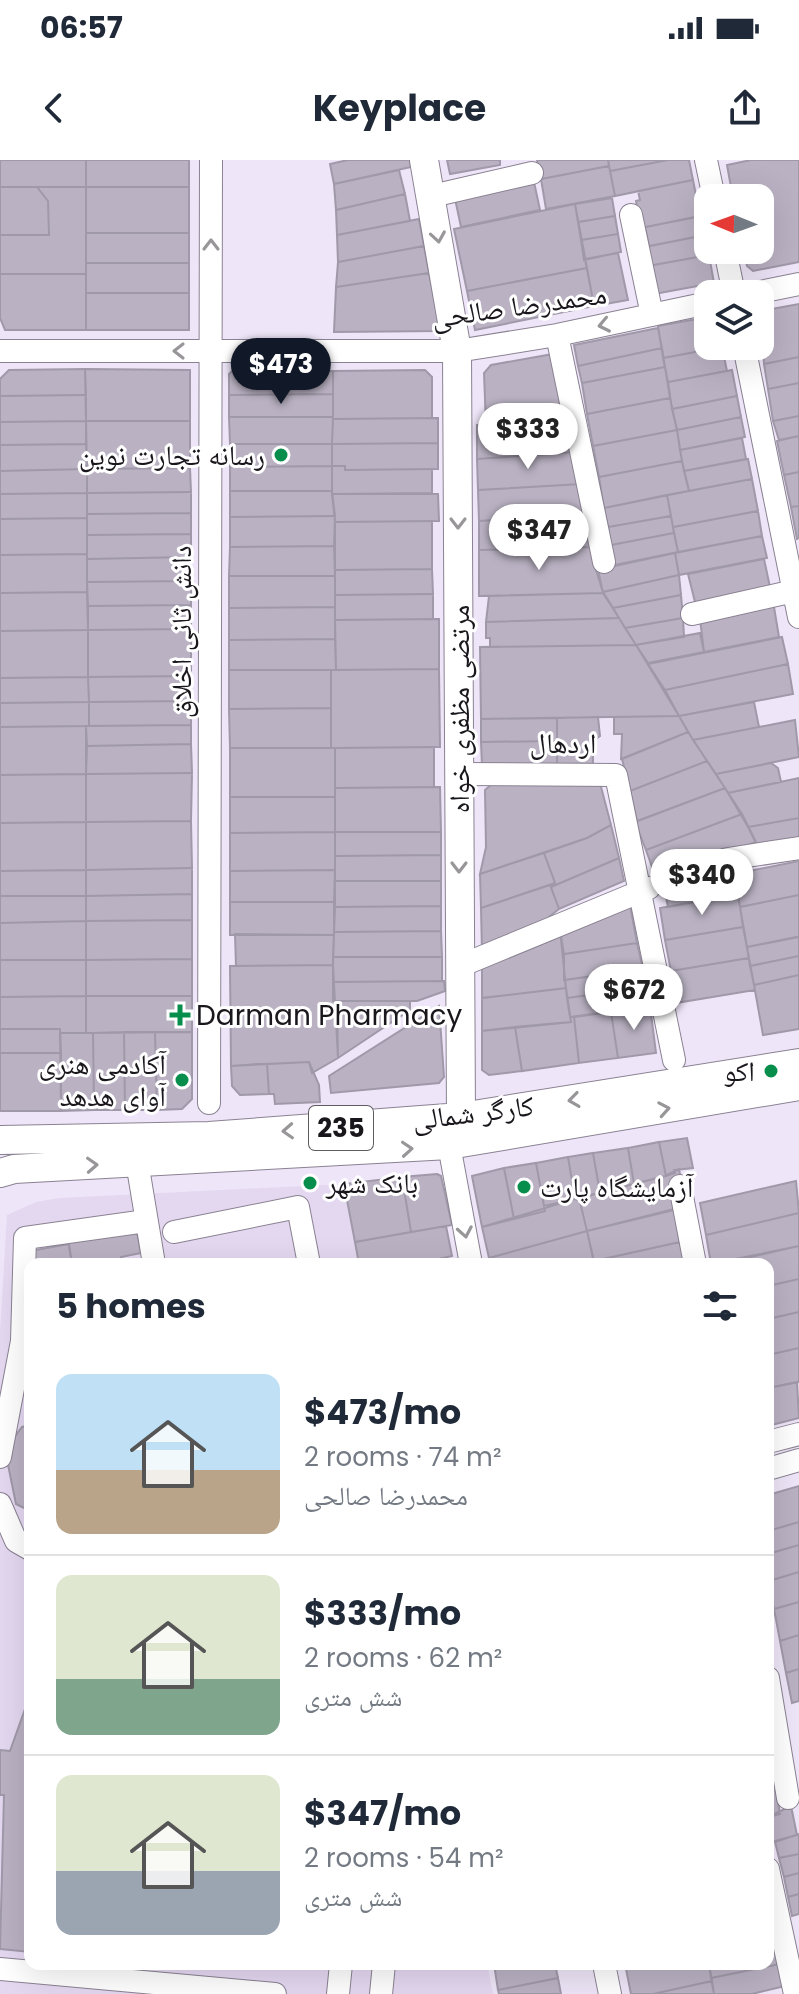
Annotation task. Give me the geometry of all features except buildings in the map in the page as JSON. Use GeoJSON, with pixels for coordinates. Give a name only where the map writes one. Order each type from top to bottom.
{"type":"FeatureCollection","features":[{"type":"Feature","properties":{"kind":"main road","name":"مرتضی مظفری خواه"},"geometry":{"type":"LineString","coordinates":[[424,160],[457,351],[461,1117]]}},
{"type":"Feature","properties":{"kind":"main road","name":"کارگر شمالی"},"geometry":{"type":"LineString","coordinates":[[0,1140],[209,1136],[461,1117],[799,1063]]}},
{"type":"Feature","properties":{"kind":"main road","name":"کارگر شمالی"},"geometry":{"type":"LineString","coordinates":[[7,1171],[449,1145],[799,1086]]}},
{"type":"Feature","properties":{"kind":"street","name":"دانش ثانی اخلاق"},"geometry":{"type":"LineString","coordinates":[[209,1103],[211,160]]}},
{"type":"Feature","properties":{"kind":"street"},"geometry":{"type":"LineString","coordinates":[[706,160],[711,184]]}},
{"type":"Feature","properties":{"kind":"street"},"geometry":{"type":"LineString","coordinates":[[432,196],[532,173]]}},
{"type":"Feature","properties":{"kind":"street"},"geometry":{"type":"LineString","coordinates":[[631,215],[652,315]]}},
{"type":"Feature","properties":{"kind":"street"},"geometry":{"type":"LineString","coordinates":[[774,289],[799,284]]}},
{"type":"Feature","properties":{"kind":"street","name":"محمدرضا صالحی"},"geometry":{"type":"LineString","coordinates":[[0,351],[457,351],[557,335],[694,306]]}},
{"type":"Feature","properties":{"kind":"street"},"geometry":{"type":"LineString","coordinates":[[557,335],[604,562]]}},
{"type":"Feature","properties":{"kind":"street"},"geometry":{"type":"LineString","coordinates":[[747,360],[799,617]]}},
{"type":"Feature","properties":{"kind":"street"},"geometry":{"type":"LineString","coordinates":[[692,614],[794,591]]}},
{"type":"Feature","properties":{"kind":"street","name":"اردهال"},"geometry":{"type":"LineString","coordinates":[[459,774],[613,773],[653,886],[674,1060]]}},
{"type":"Feature","properties":{"kind":"street"},"geometry":{"type":"LineString","coordinates":[[460,966],[653,886],[728,859],[799,848]]}},
{"type":"Feature","properties":{"kind":"street"},"geometry":{"type":"LineString","coordinates":[[449,1145],[470,1258]]}},
{"type":"Feature","properties":{"kind":"street"},"geometry":{"type":"LineString","coordinates":[[137,1162],[153,1258]]}},
{"type":"Feature","properties":{"kind":"street"},"geometry":{"type":"LineString","coordinates":[[680,1186],[694,1258]]}},
{"type":"Feature","properties":{"kind":"street"},"geometry":{"type":"LineString","coordinates":[[174,1232],[298,1207],[308,1258]]}},
{"type":"Feature","properties":{"kind":"street"},"geometry":{"type":"LineString","coordinates":[[25,1258],[25,1238],[146,1221]]}},
{"type":"Feature","properties":{"kind":"street"},"geometry":{"type":"LineString","coordinates":[[0,1457],[24,1349]]}},
{"type":"Feature","properties":{"kind":"street"},"geometry":{"type":"LineString","coordinates":[[774,1440],[799,1434]]}},
{"type":"Feature","properties":{"kind":"street"},"geometry":{"type":"LineString","coordinates":[[774,1467],[799,1460]]}},
{"type":"Feature","properties":{"kind":"street"},"geometry":{"type":"LineString","coordinates":[[0,1504],[16,1541],[24,1546]]}},
{"type":"Feature","properties":{"kind":"street"},"geometry":{"type":"LineString","coordinates":[[774,1714],[788,1798]]}},
{"type":"Feature","properties":{"kind":"street"},"geometry":{"type":"LineString","coordinates":[[774,1897],[795,1994]]}},
{"type":"Feature","properties":{"kind":"street"},"geometry":{"type":"LineString","coordinates":[[0,1969],[275,1994]]}},
{"type":"Feature","properties":{"kind":"street"},"geometry":{"type":"LineString","coordinates":[[338,1994],[340,1970]]}},
{"type":"Feature","properties":{"kind":"street"},"geometry":{"type":"LineString","coordinates":[[381,1994],[383,1970]]}},
{"type":"Feature","properties":{"kind":"street"},"geometry":{"type":"LineString","coordinates":[[605,1970],[610,1994]]}},
{"type":"Feature","properties":{"kind":"shaded area"},"geometry":{"type":"Polygon","coordinates":[[[344,1184],[358,1258],[24,1258],[24,1970],[488,1970],[493,1994],[0,1994],[0,1331],[7,1215],[36,1202],[59,1198],[344,1184]]]}},
{"type":"Feature","properties":{"kind":"place","name":"رسانه تجارت نوین"},"geometry":{"type":"Point","coordinates":[281,455]}},
{"type":"Feature","properties":{"kind":"place","name":"Darman Pharmacy"},"geometry":{"type":"Point","coordinates":[180,1015]}},
{"type":"Feature","properties":{"kind":"place","name":"اکو"},"geometry":{"type":"Point","coordinates":[771,1071]}},
{"type":"Feature","properties":{"kind":"place","name":"آکادمی هنری آوای هدهد"},"geometry":{"type":"Point","coordinates":[182,1080]}},
{"type":"Feature","properties":{"kind":"place","name":"بانک شهر"},"geometry":{"type":"Point","coordinates":[310,1183]}},
{"type":"Feature","properties":{"kind":"place","name":"آزمایشگاه پارت"},"geometry":{"type":"Point","coordinates":[524,1187]}}]}
